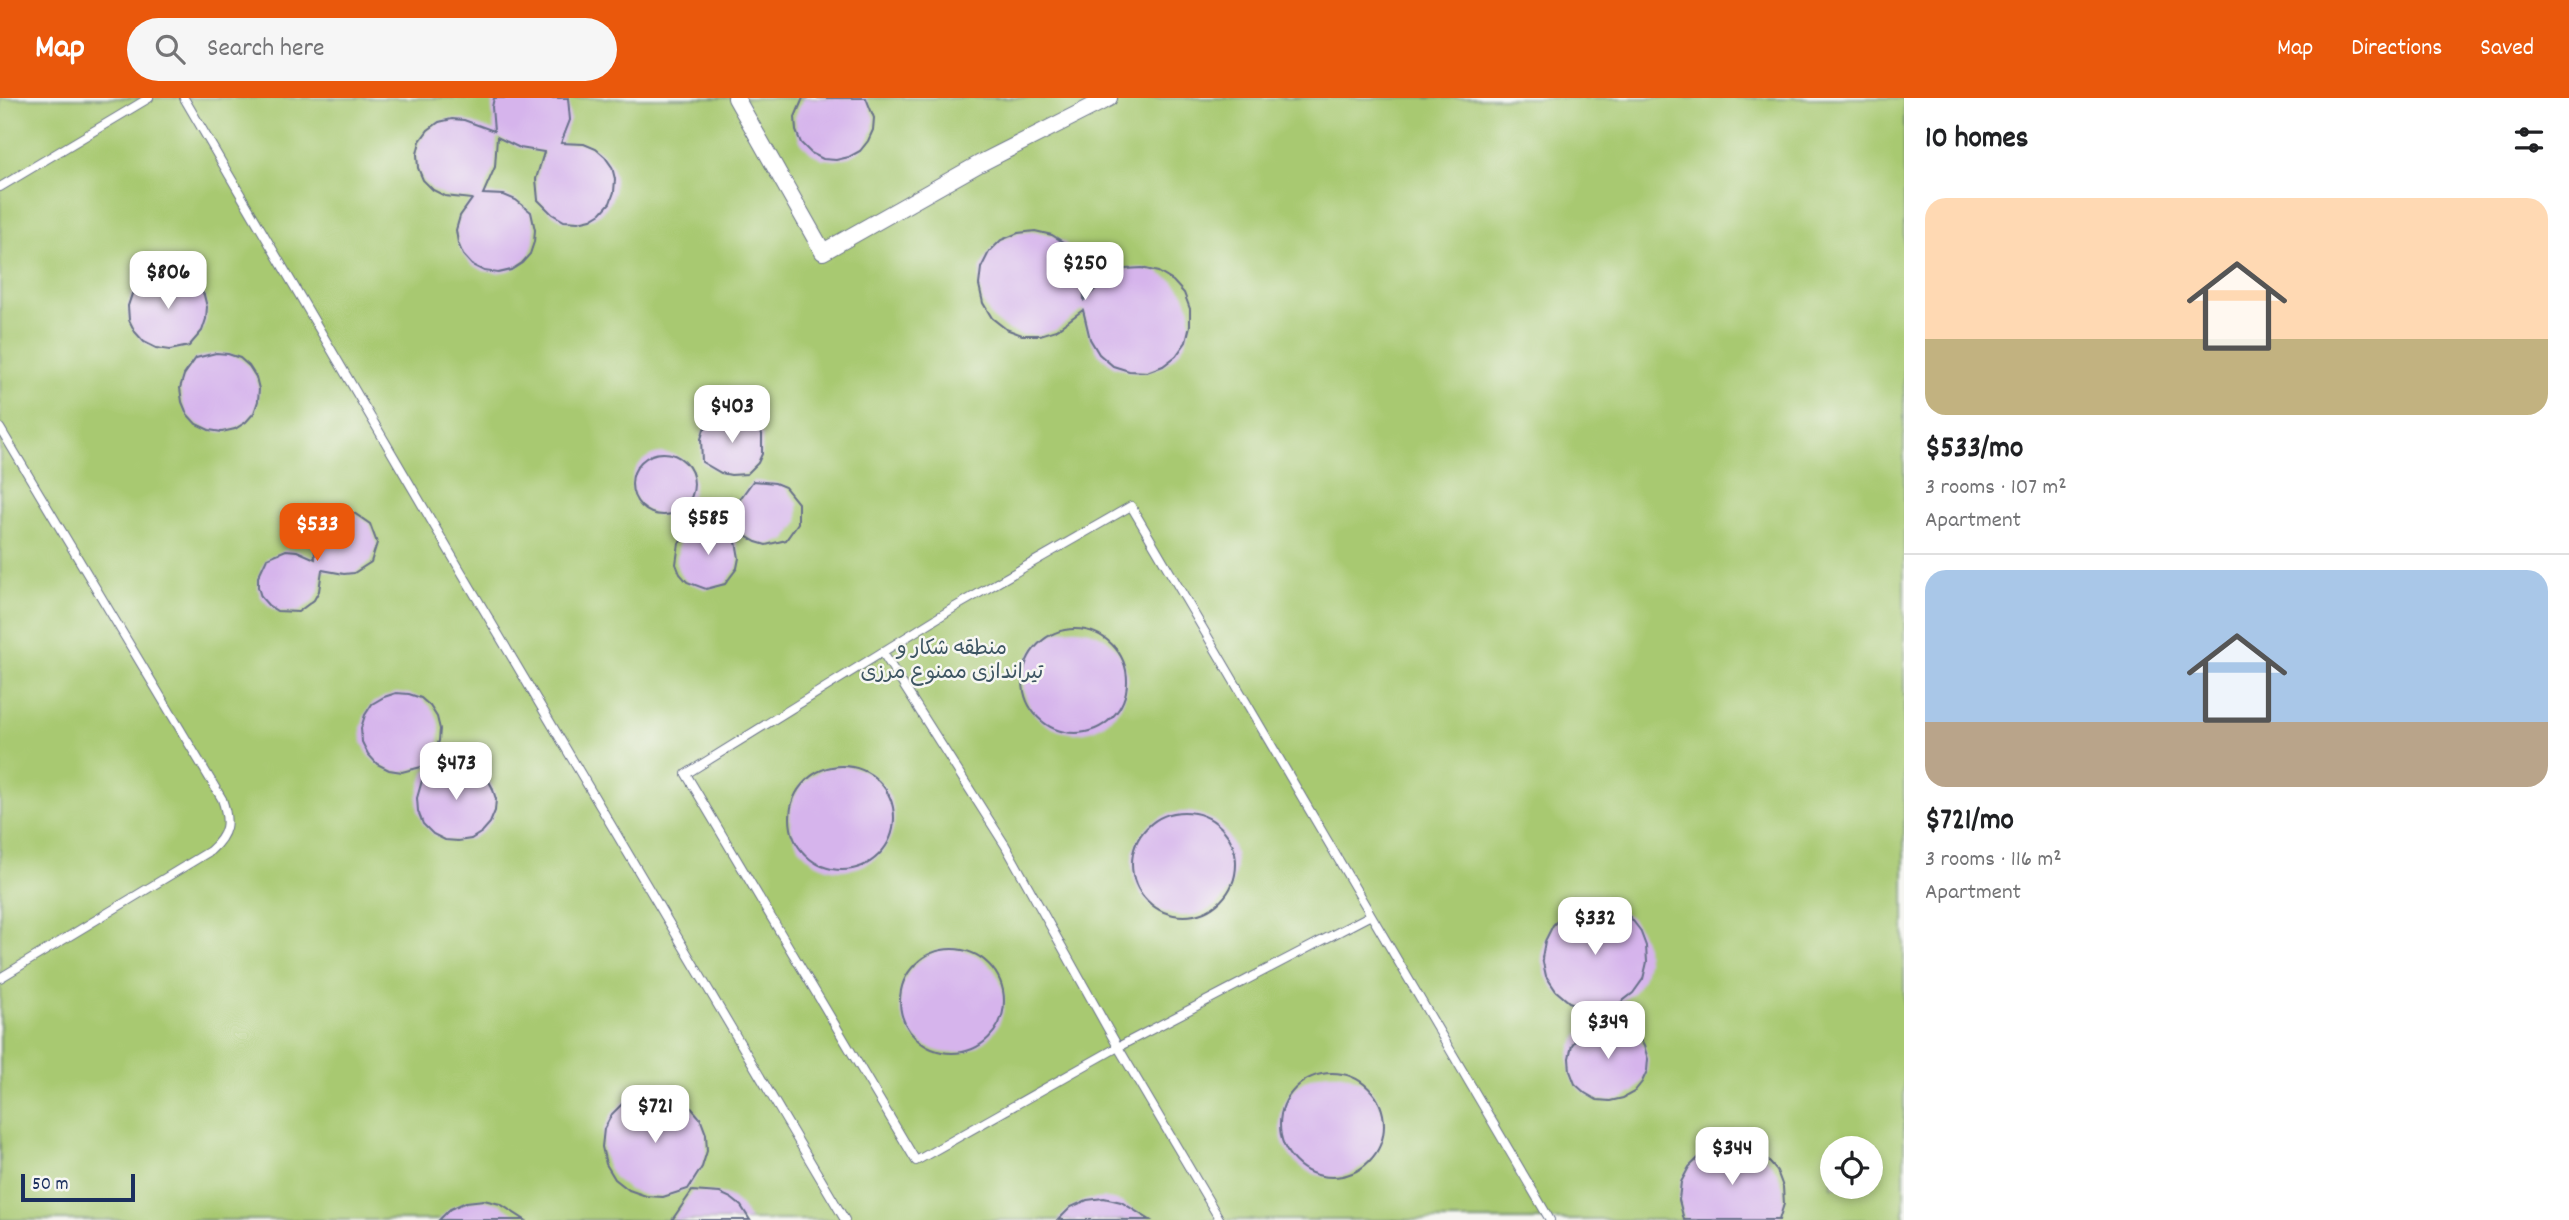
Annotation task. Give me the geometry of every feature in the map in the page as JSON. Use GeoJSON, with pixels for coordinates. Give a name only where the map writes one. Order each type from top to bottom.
{"type":"FeatureCollection","features":[{"type":"Feature","properties":{"kind":"street"},"geometry":{"type":"LineString","coordinates":[[736,98],[823,252],[979,164],[1109,98]]}},
{"type":"Feature","properties":{"kind":"lane"},"geometry":{"type":"LineString","coordinates":[[0,187],[149,98]]}},
{"type":"Feature","properties":{"kind":"lane"},"geometry":{"type":"LineString","coordinates":[[184,98],[458,568],[845,1220]]}},
{"type":"Feature","properties":{"kind":"lane"},"geometry":{"type":"LineString","coordinates":[[0,428],[222,799],[228,822],[219,843],[211,851],[0,978]]}},
{"type":"Feature","properties":{"kind":"lane"},"geometry":{"type":"LineString","coordinates":[[1371,915],[1118,1047],[916,1161],[686,774],[955,607],[1131,506],[1550,1220]]}},
{"type":"Feature","properties":{"kind":"lane"},"geometry":{"type":"LineString","coordinates":[[883,653],[1005,845],[1118,1047],[1220,1220]]}},
{"type":"Feature","properties":{"kind":"green space","name":"منطقه شکار و تیراندازی ممنوع مرزی"},"geometry":{"type":"Polygon","coordinates":[[[0,98],[1904,98],[1904,1220],[0,1220],[0,98]]]}},
{"type":"Feature","properties":{"kind":"building"},"geometry":{"type":"Polygon","coordinates":[[[494,98],[568,98],[570,120],[561,143],[584,144],[596,149],[612,167],[615,179],[610,203],[601,213],[578,222],[564,221],[538,200],[536,179],[544,152],[520,148],[497,137],[495,167],[483,194],[504,195],[516,200],[531,212],[535,230],[530,254],[511,270],[498,273],[484,271],[472,265],[463,255],[458,243],[456,230],[460,216],[472,199],[445,196],[433,190],[423,180],[418,168],[417,154],[420,141],[428,130],[439,122],[464,120],[494,131],[494,98]]]}},
{"type":"Feature","properties":{"kind":"building"},"geometry":{"type":"Polygon","coordinates":[[[803,98],[866,98],[874,118],[868,141],[860,151],[836,160],[823,159],[811,153],[801,143],[796,131],[795,117],[803,98]]]}},
{"type":"Feature","properties":{"kind":"building"},"geometry":{"type":"Polygon","coordinates":[[[1035,231],[1052,235],[1066,244],[1077,257],[1083,273],[1084,300],[1108,277],[1125,269],[1142,268],[1158,272],[1173,281],[1184,293],[1190,309],[1186,342],[1176,356],[1163,366],[1147,372],[1129,371],[1113,366],[1099,354],[1090,339],[1083,310],[1056,330],[1040,335],[1022,335],[1006,329],[992,318],[983,303],[979,285],[981,268],[989,252],[1001,240],[1018,233],[1035,231]]]}},
{"type":"Feature","properties":{"kind":"building"},"geometry":{"type":"Polygon","coordinates":[[[164,271],[188,277],[204,295],[207,307],[202,331],[189,346],[170,350],[156,348],[144,342],[129,320],[128,306],[132,294],[140,283],[151,275],[164,271]]]}},
{"type":"Feature","properties":{"kind":"building"},"geometry":{"type":"Polygon","coordinates":[[[216,353],[240,358],[256,377],[259,389],[254,413],[235,429],[222,432],[196,424],[187,414],[180,388],[184,375],[196,358],[216,353]]]}},
{"type":"Feature","properties":{"kind":"building"},"geometry":{"type":"Polygon","coordinates":[[[730,413],[750,418],[762,434],[762,454],[758,463],[747,474],[721,473],[702,462],[701,439],[704,429],[720,415],[730,413]]]}},
{"type":"Feature","properties":{"kind":"building"},"geometry":{"type":"Polygon","coordinates":[[[657,453],[669,453],[685,462],[692,472],[692,496],[685,506],[669,515],[657,515],[646,510],[637,501],[632,490],[632,478],[637,467],[646,458],[657,453]]]}},
{"type":"Feature","properties":{"kind":"building"},"geometry":{"type":"Polygon","coordinates":[[[753,481],[785,487],[798,503],[798,523],[786,540],[766,545],[737,531],[740,499],[753,481]]]}},
{"type":"Feature","properties":{"kind":"building"},"geometry":{"type":"Polygon","coordinates":[[[354,513],[370,524],[377,543],[371,562],[354,573],[322,570],[319,591],[314,600],[298,612],[277,611],[268,605],[261,597],[258,587],[258,577],[267,558],[286,550],[297,551],[315,559],[314,538],[318,528],[333,514],[354,513]]]}},
{"type":"Feature","properties":{"kind":"building"},"geometry":{"type":"Polygon","coordinates":[[[715,527],[735,536],[739,558],[737,568],[725,584],[706,589],[687,582],[676,564],[679,543],[694,529],[715,527]]]}},
{"type":"Feature","properties":{"kind":"building"},"geometry":{"type":"Polygon","coordinates":[[[1075,629],[1095,633],[1112,644],[1123,661],[1127,681],[1123,701],[1112,718],[1095,729],[1075,733],[1055,729],[1038,718],[1027,701],[1023,681],[1027,661],[1038,644],[1055,633],[1075,629]]]}},
{"type":"Feature","properties":{"kind":"building"},"geometry":{"type":"Polygon","coordinates":[[[396,693],[421,698],[437,717],[440,729],[439,741],[429,765],[402,772],[377,764],[362,742],[361,728],[372,704],[396,693]]]}},
{"type":"Feature","properties":{"kind":"building"},"geometry":{"type":"Polygon","coordinates":[[[452,763],[476,768],[486,776],[496,799],[490,823],[471,839],[445,840],[433,834],[423,824],[418,811],[417,798],[425,770],[452,763]]]}},
{"type":"Feature","properties":{"kind":"building"},"geometry":{"type":"Polygon","coordinates":[[[842,766],[862,770],[879,781],[890,798],[894,818],[890,838],[879,855],[862,866],[842,870],[822,866],[805,855],[794,838],[790,818],[794,798],[805,781],[822,770],[842,766]]]}},
{"type":"Feature","properties":{"kind":"building"},"geometry":{"type":"Polygon","coordinates":[[[1184,812],[1204,816],[1221,827],[1232,844],[1236,864],[1232,884],[1221,901],[1204,912],[1184,916],[1164,912],[1147,901],[1136,884],[1132,864],[1136,844],[1147,827],[1164,816],[1184,812]]]}},
{"type":"Feature","properties":{"kind":"building"},"geometry":{"type":"Polygon","coordinates":[[[1599,904],[1615,908],[1630,917],[1640,930],[1646,946],[1647,962],[1643,979],[1633,993],[1620,1003],[1595,1011],[1569,1002],[1556,991],[1546,976],[1542,958],[1545,941],[1553,925],[1565,913],[1581,906],[1599,904]]]}},
{"type":"Feature","properties":{"kind":"building"},"geometry":{"type":"Polygon","coordinates":[[[952,949],[972,953],[989,964],[1000,981],[1004,1001],[1000,1021],[989,1038],[972,1049],[952,1053],[932,1049],[915,1038],[904,1021],[900,1001],[904,981],[915,964],[932,953],[952,949]]]}},
{"type":"Feature","properties":{"kind":"building"},"geometry":{"type":"Polygon","coordinates":[[[1602,1018],[1628,1028],[1638,1036],[1648,1059],[1647,1071],[1634,1092],[1610,1101],[1597,1100],[1585,1093],[1575,1084],[1570,1071],[1572,1045],[1580,1034],[1602,1018]]]}},
{"type":"Feature","properties":{"kind":"building"},"geometry":{"type":"Polygon","coordinates":[[[1332,1073],[1352,1077],[1369,1088],[1380,1105],[1384,1125],[1380,1145],[1369,1162],[1352,1173],[1332,1177],[1312,1173],[1295,1162],[1284,1145],[1280,1125],[1284,1105],[1295,1088],[1312,1077],[1332,1073]]]}},
{"type":"Feature","properties":{"kind":"building"},"geometry":{"type":"Polygon","coordinates":[[[641,1094],[675,1096],[689,1105],[700,1118],[706,1134],[707,1151],[702,1167],[688,1189],[663,1197],[646,1196],[629,1190],[615,1179],[606,1164],[602,1147],[604,1129],[612,1114],[625,1101],[641,1094]]]}},
{"type":"Feature","properties":{"kind":"building"},"geometry":{"type":"Polygon","coordinates":[[[1735,1145],[1752,1149],[1766,1158],[1777,1171],[1783,1187],[1784,1204],[1779,1220],[1684,1220],[1679,1200],[1681,1182],[1689,1167],[1702,1154],[1718,1147],[1735,1145]]]}},
{"type":"Feature","properties":{"kind":"building"},"geometry":{"type":"Polygon","coordinates":[[[692,1191],[720,1193],[731,1198],[741,1206],[750,1220],[672,1220],[692,1191]]]}},
{"type":"Feature","properties":{"kind":"building"},"geometry":{"type":"Polygon","coordinates":[[[1104,1198],[1121,1202],[1150,1220],[1058,1220],[1071,1207],[1087,1200],[1104,1198]]]}},
{"type":"Feature","properties":{"kind":"building"},"geometry":{"type":"Polygon","coordinates":[[[484,1200],[500,1204],[525,1220],[439,1220],[450,1209],[466,1202],[484,1200]]]}}]}
